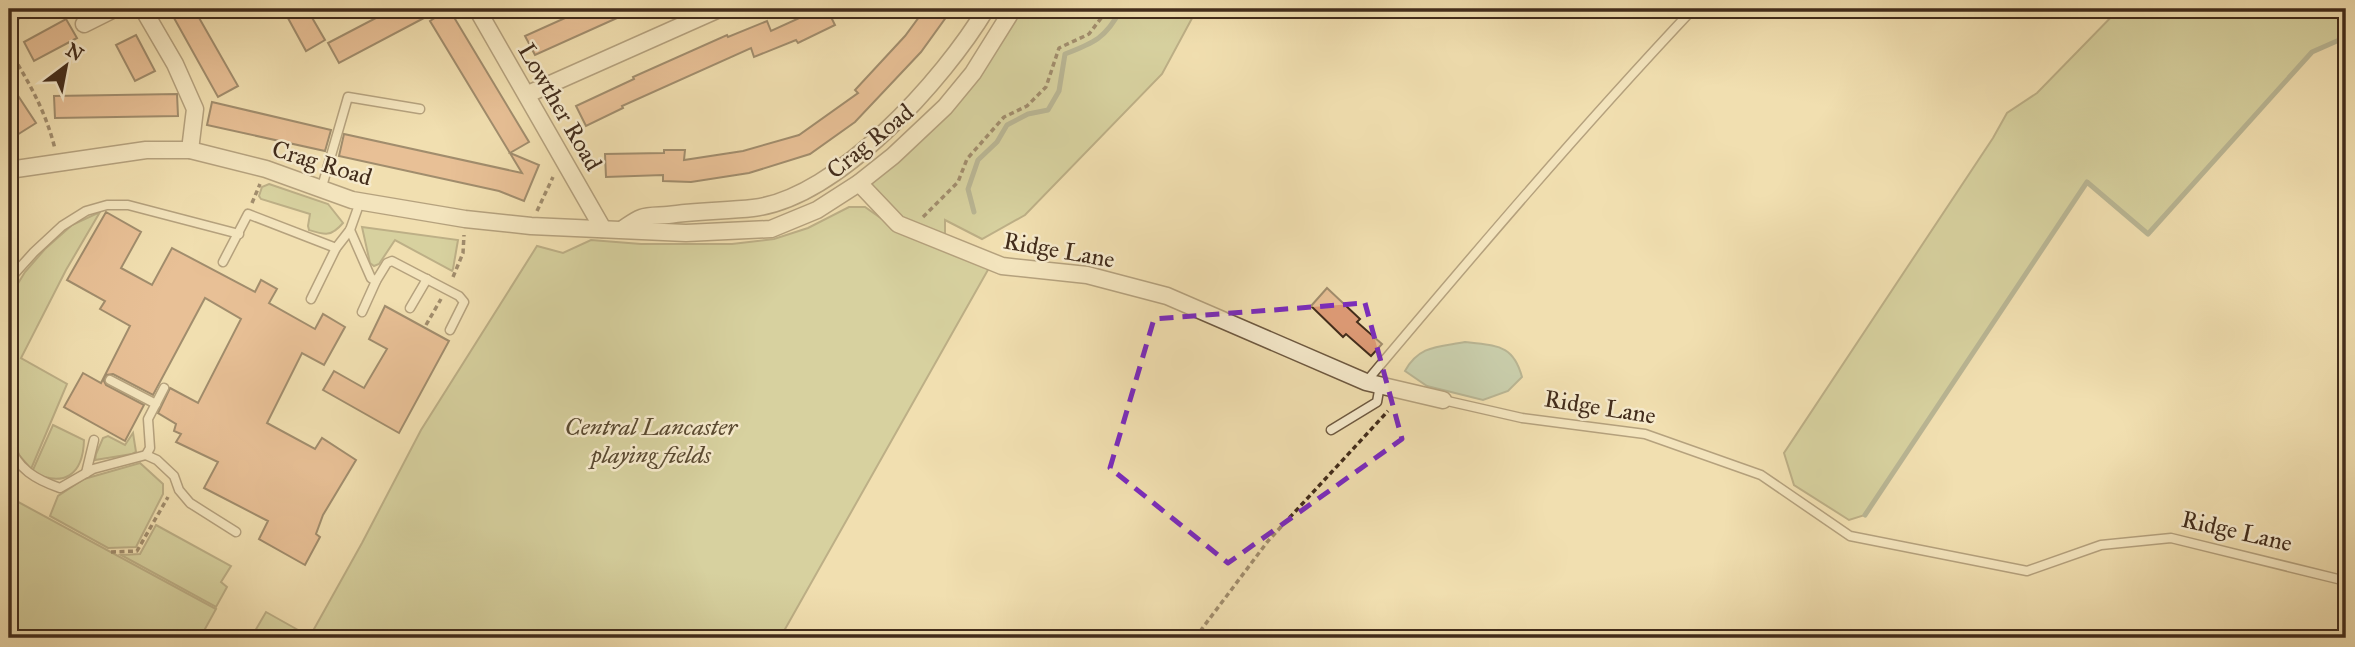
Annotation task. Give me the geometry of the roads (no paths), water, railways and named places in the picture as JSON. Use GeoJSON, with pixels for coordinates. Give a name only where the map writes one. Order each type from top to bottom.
{"type":"FeatureCollection","features":[{"type":"Feature","properties":{"kind":"street"},"geometry":{"type":"LineString","coordinates":[[84,24],[114,9]]}},
{"type":"Feature","properties":{"kind":"street"},"geometry":{"type":"LineString","coordinates":[[143,9],[175,64],[195,109],[190,150]]}},
{"type":"Feature","properties":{"kind":"street","name":"Lowther Road"},"geometry":{"type":"LineString","coordinates":[[477,9],[603,229]]}},
{"type":"Feature","properties":{"kind":"street"},"geometry":{"type":"LineString","coordinates":[[528,94],[719,9]]}},
{"type":"Feature","properties":{"kind":"street","name":"Crag Road"},"geometry":{"type":"LineString","coordinates":[[623,229],[641,218],[755,208],[785,200],[815,186],[869,146],[913,103],[952,60],[986,9]]}},
{"type":"Feature","properties":{"kind":"street","name":"Crag Road"},"geometry":{"type":"LineString","coordinates":[[9,170],[146,150],[190,150],[266,169],[360,202],[465,219],[531,226],[686,233],[771,229],[817,211],[893,156],[945,107],[973,73],[1013,9]]}},
{"type":"Feature","properties":{"kind":"street","name":"Ridge Lane"},"geometry":{"type":"LineString","coordinates":[[859,183],[898,224],[1002,266],[1087,275],[1167,296],[1380,386],[1443,400]]}},
{"type":"Feature","properties":{"kind":"lane"},"geometry":{"type":"LineString","coordinates":[[1331,430],[1377,402],[1380,386],[1488,237],[1693,9]]}},
{"type":"Feature","properties":{"kind":"lane"},"geometry":{"type":"LineString","coordinates":[[321,190],[348,97],[420,109]]}},
{"type":"Feature","properties":{"kind":"lane"},"geometry":{"type":"LineString","coordinates":[[311,299],[337,248],[350,230],[360,202]]}},
{"type":"Feature","properties":{"kind":"lane"},"geometry":{"type":"LineString","coordinates":[[9,283],[34,252],[62,226],[86,211],[107,205],[128,205],[239,234]]}},
{"type":"Feature","properties":{"kind":"lane"},"geometry":{"type":"LineString","coordinates":[[223,262],[248,214],[337,248]]}},
{"type":"Feature","properties":{"kind":"lane"},"geometry":{"type":"LineString","coordinates":[[350,230],[370,278],[376,281]]}},
{"type":"Feature","properties":{"kind":"lane"},"geometry":{"type":"LineString","coordinates":[[362,312],[376,281],[387,263],[392,261],[459,296],[464,302],[450,330]]}},
{"type":"Feature","properties":{"kind":"lane"},"geometry":{"type":"LineString","coordinates":[[410,309],[427,279]]}},
{"type":"Feature","properties":{"kind":"lane"},"geometry":{"type":"LineString","coordinates":[[110,380],[156,404]]}},
{"type":"Feature","properties":{"kind":"lane"},"geometry":{"type":"LineString","coordinates":[[146,455],[150,448],[148,419],[164,388]]}},
{"type":"Feature","properties":{"kind":"lane","name":"Ridge Lane"},"geometry":{"type":"LineString","coordinates":[[1443,400],[1522,418],[1645,433],[1761,475],[1850,536],[2027,570],[2101,545],[2171,538],[2346,580]]}},
{"type":"Feature","properties":{"kind":"lane"},"geometry":{"type":"LineString","coordinates":[[86,473],[94,440]]}},
{"type":"Feature","properties":{"kind":"lane"},"geometry":{"type":"LineString","coordinates":[[9,443],[12,456],[35,479],[60,488],[93,469],[146,455],[157,460],[174,476],[178,490],[190,503],[236,532]]}},
{"type":"Feature","properties":{"kind":"waterway"},"geometry":{"type":"LineString","coordinates":[[974,212],[968,189],[978,160],[997,142],[1007,125],[1028,114],[1048,110],[1059,91],[1065,54],[1098,38],[1110,27],[1121,9]]}},
{"type":"Feature","properties":{"kind":"waterway"},"geometry":{"type":"LineString","coordinates":[[1865,515],[2087,182],[2148,234],[2312,52],[2346,37]]}},
{"type":"Feature","properties":{"kind":"park label","name":"Central Lancaster playing fields"},"geometry":{"type":"Point","coordinates":[651,441]}}]}
